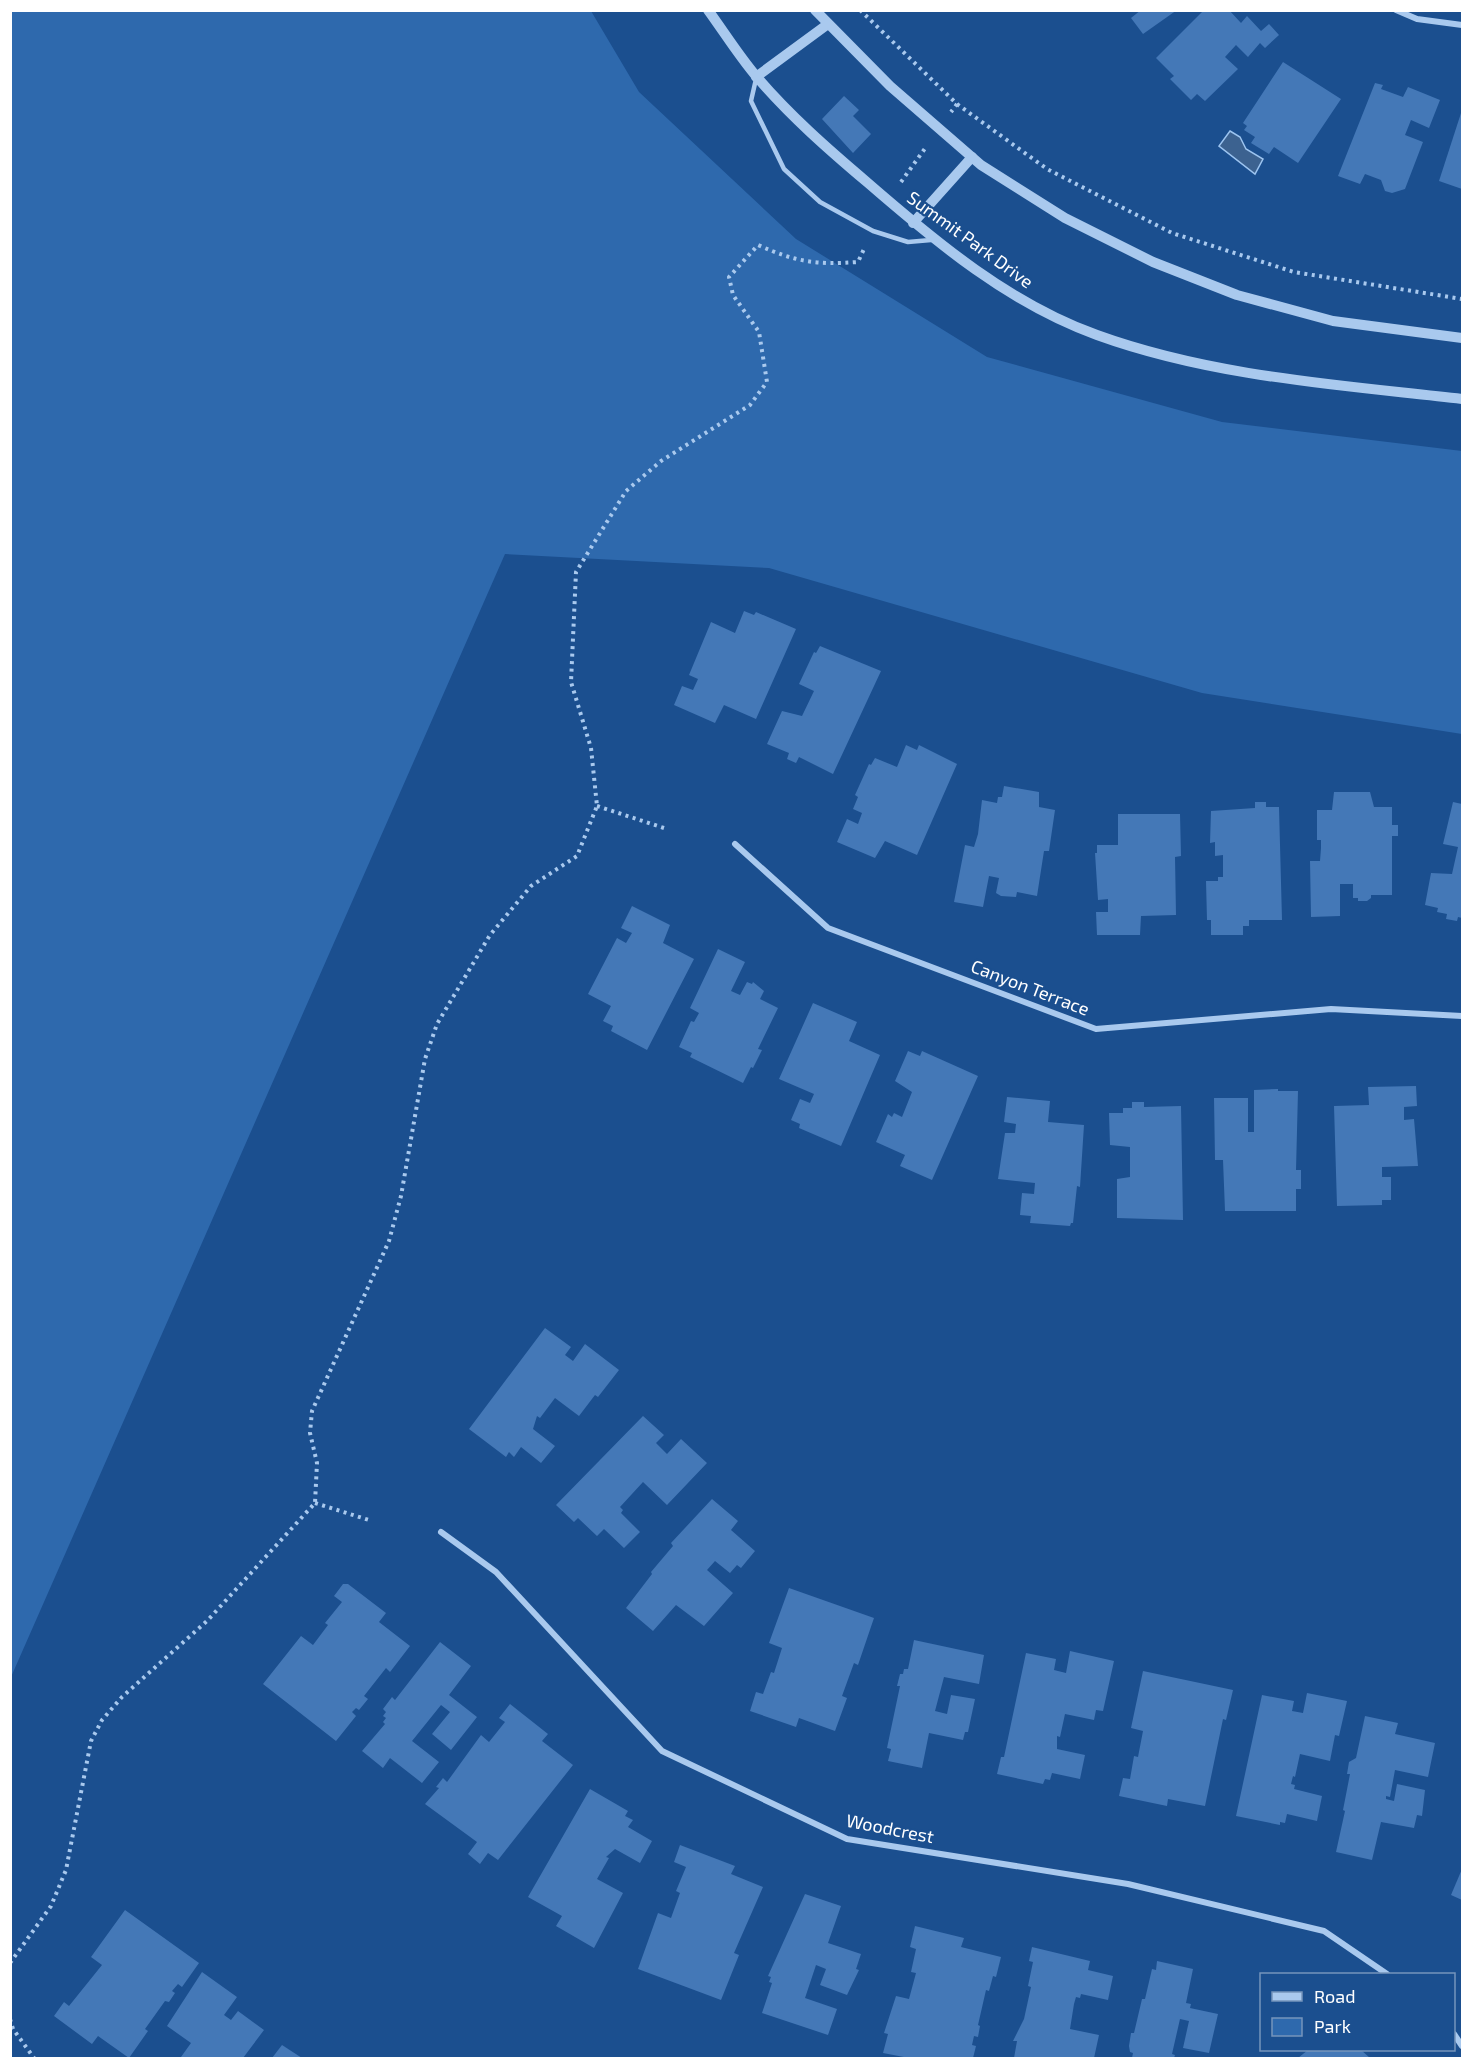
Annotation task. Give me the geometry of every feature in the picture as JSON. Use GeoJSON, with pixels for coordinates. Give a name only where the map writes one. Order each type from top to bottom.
{"type":"FeatureCollection","features":[{"type":"Feature","properties":{"kind":"street","name":"Summit Park Drive"},"geometry":{"type":"LineString","coordinates":[[708,10],[756,77],[825,146],[913,223],[1015,296],[1095,335],[1152,353],[1225,368],[1317,382],[1462,399]]}},
{"type":"Feature","properties":{"kind":"street"},"geometry":{"type":"LineString","coordinates":[[815,10],[890,86],[972,157],[1065,218],[1153,262],[1237,295],[1334,321],[1462,338]]}},
{"type":"Feature","properties":{"kind":"street"},"geometry":{"type":"LineString","coordinates":[[1395,10],[1417,19],[1462,25]]}},
{"type":"Feature","properties":{"kind":"street"},"geometry":{"type":"LineString","coordinates":[[756,77],[828,24]]}},
{"type":"Feature","properties":{"kind":"street"},"geometry":{"type":"LineString","coordinates":[[913,223],[972,157]]}},
{"type":"Feature","properties":{"kind":"street","name":"Canyon Terrace"},"geometry":{"type":"LineString","coordinates":[[735,844],[828,928],[1096,1029],[1330,1009],[1462,1016]]}},
{"type":"Feature","properties":{"kind":"street","name":"Woodcrest"},"geometry":{"type":"LineString","coordinates":[[441,1532],[496,1572],[662,1751],[847,1839],[1128,1884],[1324,1931],[1386,1973]]}},
{"type":"Feature","properties":{"kind":"lane"},"geometry":{"type":"LineString","coordinates":[[756,77],[751,101],[784,169],[820,201],[873,231],[908,242],[936,239]]}},
{"type":"Feature","properties":{"kind":"path"},"geometry":{"type":"LineString","coordinates":[[957,104],[1047,169],[1172,232],[1294,272],[1462,299]]}},
{"type":"Feature","properties":{"kind":"path"},"geometry":{"type":"LineString","coordinates":[[10,1963],[51,1906],[66,1870],[91,1741],[102,1720],[122,1697],[207,1621],[315,1503],[317,1463],[310,1433],[312,1411],[389,1242],[401,1196],[425,1059],[437,1024],[490,934],[531,886],[577,856],[597,806],[591,748],[571,682],[576,572],[626,491],[661,461],[750,405],[767,382],[759,332],[733,295],[729,277],[744,258],[758,245],[792,260],[828,264],[858,262]]}},
{"type":"Feature","properties":{"kind":"path"},"geometry":{"type":"LineString","coordinates":[[597,806],[664,828]]}},
{"type":"Feature","properties":{"kind":"path"},"geometry":{"type":"LineString","coordinates":[[315,1503],[372,1521]]}},
{"type":"Feature","properties":{"kind":"path"},"geometry":{"type":"LineString","coordinates":[[10,2019],[13,2029],[34,2058]]}},
{"type":"Feature","properties":{"kind":"green space"},"geometry":{"type":"Polygon","coordinates":[[[11,10],[591,11],[639,92],[796,239],[987,357],[1222,422],[1462,451],[1462,734],[1202,693],[769,568],[505,554],[11,1677],[11,10]]]}},
{"type":"Feature","properties":{"kind":"shaded area"},"geometry":{"type":"Polygon","coordinates":[[[1230,131],[1240,137],[1246,149],[1263,159],[1255,174],[1219,146],[1230,131]]]}},
{"type":"Feature","properties":{"kind":"building"},"geometry":{"type":"Polygon","coordinates":[[[1141,10],[1177,10],[1143,34],[1131,18],[1141,10]]]}},
{"type":"Feature","properties":{"kind":"building"},"geometry":{"type":"Polygon","coordinates":[[[1204,10],[1229,10],[1241,23],[1247,16],[1261,31],[1269,24],[1279,35],[1265,48],[1260,43],[1248,57],[1236,45],[1225,57],[1238,69],[1205,101],[1197,94],[1191,100],[1170,79],[1174,76],[1156,58],[1204,10]]]}},
{"type":"Feature","properties":{"kind":"building"},"geometry":{"type":"Polygon","coordinates":[[[1283,62],[1341,99],[1298,163],[1274,147],[1269,154],[1251,143],[1255,137],[1244,130],[1247,126],[1243,123],[1283,62]]]}},
{"type":"Feature","properties":{"kind":"building"},"geometry":{"type":"Polygon","coordinates":[[[1375,83],[1383,85],[1381,89],[1403,97],[1408,87],[1440,100],[1429,128],[1411,120],[1405,135],[1423,142],[1405,189],[1392,193],[1385,191],[1381,180],[1365,174],[1360,184],[1338,176],[1375,83]]]}},
{"type":"Feature","properties":{"kind":"building"},"geometry":{"type":"Polygon","coordinates":[[[844,96],[859,110],[853,116],[871,134],[853,153],[822,119],[844,96]]]}},
{"type":"Feature","properties":{"kind":"building"},"geometry":{"type":"Polygon","coordinates":[[[1462,110],[1462,189],[1439,181],[1462,110]]]}},
{"type":"Feature","properties":{"kind":"building"},"geometry":{"type":"Polygon","coordinates":[[[744,611],[754,615],[756,612],[796,629],[756,719],[724,705],[715,723],[674,705],[682,686],[693,690],[698,679],[689,675],[711,622],[735,633],[744,611]]]}},
{"type":"Feature","properties":{"kind":"building"},"geometry":{"type":"Polygon","coordinates":[[[820,646],[881,671],[833,774],[799,757],[796,763],[787,759],[789,753],[767,744],[782,711],[802,716],[814,691],[799,684],[814,652],[816,653],[820,646]]]}},
{"type":"Feature","properties":{"kind":"building"},"geometry":{"type":"Polygon","coordinates":[[[906,745],[917,750],[919,745],[957,764],[917,855],[885,841],[875,858],[837,842],[847,819],[858,824],[862,813],[853,809],[858,797],[855,795],[869,764],[871,765],[875,758],[897,767],[906,745]]]}},
{"type":"Feature","properties":{"kind":"building"},"geometry":{"type":"Polygon","coordinates":[[[1004,786],[1039,792],[1039,807],[1055,810],[1049,851],[1044,851],[1037,896],[1017,892],[1016,897],[1001,896],[996,893],[999,878],[989,876],[983,907],[954,902],[965,845],[974,847],[978,834],[982,800],[997,803],[998,797],[1002,797],[1004,786]]]}},
{"type":"Feature","properties":{"kind":"building"},"geometry":{"type":"Polygon","coordinates":[[[1334,792],[1370,792],[1374,807],[1392,807],[1392,825],[1398,825],[1398,836],[1392,836],[1392,895],[1371,895],[1367,901],[1358,901],[1358,898],[1353,898],[1353,884],[1340,884],[1340,916],[1311,917],[1310,861],[1320,861],[1321,848],[1321,840],[1317,840],[1317,810],[1332,810],[1334,792]]]}},
{"type":"Feature","properties":{"kind":"building"},"geometry":{"type":"Polygon","coordinates":[[[1255,802],[1266,802],[1266,807],[1279,807],[1282,920],[1249,920],[1249,926],[1243,926],[1243,935],[1211,935],[1211,920],[1207,920],[1206,881],[1218,881],[1218,877],[1223,877],[1223,855],[1215,856],[1215,842],[1210,843],[1211,811],[1255,808],[1255,802]]]}},
{"type":"Feature","properties":{"kind":"building"},"geometry":{"type":"Polygon","coordinates":[[[1453,802],[1462,804],[1462,918],[1458,917],[1457,921],[1446,919],[1447,914],[1437,912],[1438,908],[1425,905],[1431,873],[1452,874],[1458,847],[1443,844],[1453,802]]]}},
{"type":"Feature","properties":{"kind":"building"},"geometry":{"type":"Polygon","coordinates":[[[1118,814],[1180,814],[1181,856],[1175,857],[1176,915],[1141,916],[1140,935],[1097,935],[1096,912],[1108,912],[1108,899],[1098,900],[1095,853],[1097,853],[1097,845],[1118,845],[1118,814]]]}},
{"type":"Feature","properties":{"kind":"building"},"geometry":{"type":"Polygon","coordinates":[[[632,906],[670,925],[663,943],[694,959],[647,1050],[611,1031],[613,1026],[603,1021],[611,1006],[588,994],[617,938],[626,943],[632,933],[621,928],[632,906]]]}},
{"type":"Feature","properties":{"kind":"building"},"geometry":{"type":"Polygon","coordinates":[[[718,949],[745,962],[731,991],[740,995],[747,982],[752,984],[753,982],[764,991],[760,999],[778,1008],[758,1049],[762,1050],[743,1083],[690,1057],[692,1053],[679,1047],[691,1021],[694,1022],[699,1013],[690,1008],[718,949]]]}},
{"type":"Feature","properties":{"kind":"building"},"geometry":{"type":"Polygon","coordinates":[[[813,1003],[857,1022],[849,1041],[880,1055],[841,1146],[799,1128],[800,1124],[791,1120],[800,1099],[810,1103],[814,1094],[779,1079],[813,1003]]]}},
{"type":"Feature","properties":{"kind":"building"},"geometry":{"type":"Polygon","coordinates":[[[908,1051],[920,1056],[922,1051],[978,1076],[932,1180],[900,1166],[905,1155],[876,1142],[888,1114],[892,1117],[894,1113],[902,1117],[912,1092],[895,1081],[908,1051]]]}},
{"type":"Feature","properties":{"kind":"building"},"geometry":{"type":"Polygon","coordinates":[[[1416,1086],[1417,1106],[1404,1107],[1404,1120],[1414,1119],[1418,1166],[1382,1167],[1382,1177],[1391,1177],[1391,1200],[1382,1200],[1382,1205],[1337,1206],[1334,1106],[1369,1105],[1368,1087],[1416,1086]]]}},
{"type":"Feature","properties":{"kind":"building"},"geometry":{"type":"Polygon","coordinates":[[[1278,1089],[1278,1091],[1298,1091],[1296,1170],[1301,1170],[1301,1189],[1296,1189],[1296,1211],[1225,1211],[1223,1160],[1215,1160],[1214,1098],[1248,1098],[1248,1132],[1254,1132],[1254,1090],[1278,1089]]]}},
{"type":"Feature","properties":{"kind":"building"},"geometry":{"type":"Polygon","coordinates":[[[1007,1097],[1050,1101],[1048,1122],[1084,1125],[1080,1187],[1077,1186],[1073,1223],[1070,1226],[1030,1223],[1031,1216],[1020,1215],[1022,1193],[1034,1194],[1035,1183],[998,1179],[1005,1133],[1015,1133],[1016,1124],[1004,1122],[1007,1097]]]}},
{"type":"Feature","properties":{"kind":"building"},"geometry":{"type":"Polygon","coordinates":[[[1132,1102],[1144,1102],[1144,1107],[1181,1106],[1183,1220],[1117,1218],[1117,1179],[1130,1177],[1130,1147],[1110,1145],[1109,1113],[1123,1113],[1123,1108],[1132,1108],[1132,1102]]]}},
{"type":"Feature","properties":{"kind":"building"},"geometry":{"type":"Polygon","coordinates":[[[545,1328],[571,1347],[565,1355],[573,1361],[585,1344],[619,1370],[598,1397],[595,1395],[579,1416],[555,1398],[540,1418],[537,1416],[533,1429],[555,1446],[541,1463],[521,1447],[514,1457],[509,1452],[506,1457],[469,1429],[545,1328]]]}},
{"type":"Feature","properties":{"kind":"building"},"geometry":{"type":"Polygon","coordinates":[[[643,1416],[664,1435],[656,1443],[667,1454],[681,1439],[707,1463],[667,1505],[643,1482],[620,1507],[623,1510],[621,1513],[640,1532],[624,1548],[604,1529],[597,1536],[578,1518],[574,1522],[556,1505],[643,1416]]]}},
{"type":"Feature","properties":{"kind":"building"},"geometry":{"type":"Polygon","coordinates":[[[712,1499],[738,1521],[731,1530],[755,1551],[741,1568],[737,1565],[730,1573],[715,1561],[707,1570],[733,1593],[704,1626],[676,1605],[653,1631],[626,1608],[652,1574],[651,1572],[673,1546],[671,1543],[712,1499]]]}},
{"type":"Feature","properties":{"kind":"building"},"geometry":{"type":"Polygon","coordinates":[[[343,1584],[348,1584],[386,1613],[379,1622],[410,1646],[390,1672],[386,1668],[364,1696],[368,1699],[359,1710],[356,1708],[352,1712],[356,1716],[336,1741],[263,1684],[301,1636],[313,1645],[328,1625],[325,1623],[342,1602],[334,1596],[343,1584]]]}},
{"type":"Feature","properties":{"kind":"building"},"geometry":{"type":"Polygon","coordinates":[[[789,1588],[874,1618],[858,1665],[854,1663],[842,1696],[847,1698],[835,1731],[799,1718],[796,1727],[750,1711],[756,1692],[763,1694],[771,1672],[774,1673],[782,1648],[769,1643],[789,1588]]]}},
{"type":"Feature","properties":{"kind":"building"},"geometry":{"type":"Polygon","coordinates":[[[914,1640],[984,1655],[979,1684],[944,1677],[935,1711],[947,1714],[951,1695],[975,1699],[968,1732],[965,1732],[963,1740],[929,1733],[922,1768],[888,1761],[891,1749],[887,1748],[900,1686],[897,1686],[900,1674],[903,1674],[904,1669],[908,1669],[914,1640]]]}},
{"type":"Feature","properties":{"kind":"building"},"geometry":{"type":"Polygon","coordinates":[[[440,1642],[471,1666],[449,1695],[477,1717],[451,1750],[432,1734],[450,1712],[441,1705],[412,1741],[439,1762],[422,1783],[390,1758],[383,1768],[362,1751],[385,1724],[383,1722],[386,1718],[383,1716],[386,1712],[383,1709],[392,1697],[395,1700],[440,1642]]]}},
{"type":"Feature","properties":{"kind":"building"},"geometry":{"type":"Polygon","coordinates":[[[1070,1651],[1114,1661],[1103,1711],[1096,1710],[1094,1720],[1065,1714],[1060,1737],[1057,1736],[1057,1749],[1085,1755],[1080,1779],[1052,1773],[1050,1780],[1045,1779],[1043,1784],[997,1774],[1001,1757],[1004,1757],[1026,1653],[1056,1659],[1054,1670],[1066,1673],[1070,1651]]]}},
{"type":"Feature","properties":{"kind":"building"},"geometry":{"type":"Polygon","coordinates":[[[1143,1671],[1233,1690],[1226,1720],[1223,1719],[1205,1806],[1168,1799],[1167,1806],[1119,1796],[1123,1778],[1130,1779],[1134,1756],[1138,1757],[1143,1731],[1131,1728],[1143,1671]]]}},
{"type":"Feature","properties":{"kind":"building"},"geometry":{"type":"Polygon","coordinates":[[[1307,1693],[1347,1701],[1339,1736],[1335,1735],[1330,1761],[1300,1754],[1295,1777],[1293,1776],[1291,1784],[1295,1785],[1294,1789],[1322,1796],[1317,1821],[1287,1814],[1285,1823],[1280,1822],[1280,1825],[1236,1816],[1262,1695],[1294,1701],[1292,1711],[1303,1713],[1307,1693]]]}},
{"type":"Feature","properties":{"kind":"building"},"geometry":{"type":"Polygon","coordinates":[[[510,1704],[548,1734],[542,1741],[573,1765],[498,1860],[488,1853],[480,1864],[468,1854],[477,1842],[425,1804],[439,1788],[436,1787],[443,1778],[447,1782],[481,1735],[489,1742],[505,1722],[499,1718],[510,1704]]]}},
{"type":"Feature","properties":{"kind":"building"},"geometry":{"type":"Polygon","coordinates":[[[1365,1716],[1398,1723],[1395,1734],[1435,1743],[1428,1777],[1395,1770],[1390,1797],[1386,1796],[1386,1799],[1394,1801],[1397,1784],[1425,1790],[1422,1816],[1417,1815],[1414,1828],[1381,1822],[1372,1860],[1336,1852],[1345,1811],[1343,1810],[1350,1774],[1347,1774],[1349,1762],[1356,1758],[1365,1716]]]}},
{"type":"Feature","properties":{"kind":"building"},"geometry":{"type":"Polygon","coordinates":[[[590,1789],[628,1811],[625,1816],[633,1820],[628,1827],[652,1841],[640,1863],[615,1849],[606,1857],[609,1858],[597,1879],[623,1893],[594,1948],[556,1926],[562,1916],[528,1897],[590,1789]]]}},
{"type":"Feature","properties":{"kind":"building"},"geometry":{"type":"Polygon","coordinates":[[[680,1845],[735,1866],[731,1874],[763,1887],[734,1953],[739,1955],[721,2000],[638,1969],[658,1913],[671,1918],[680,1893],[676,1891],[686,1867],[674,1862],[680,1845]]]}},
{"type":"Feature","properties":{"kind":"building"},"geometry":{"type":"Polygon","coordinates":[[[1462,1869],[1462,1900],[1451,1895],[1462,1869]]]}},
{"type":"Feature","properties":{"kind":"building"},"geometry":{"type":"Polygon","coordinates":[[[805,1894],[841,1906],[828,1943],[861,1954],[856,1969],[859,1970],[847,1995],[820,1985],[826,1969],[816,1965],[805,1998],[837,2009],[828,2035],[762,2013],[772,1983],[769,1982],[771,1977],[768,1976],[805,1894]]]}},
{"type":"Feature","properties":{"kind":"building"},"geometry":{"type":"Polygon","coordinates":[[[125,1910],[199,1963],[182,1987],[178,1984],[172,1991],[175,1993],[169,2002],[165,2001],[145,2029],[148,2031],[129,2058],[98,2036],[92,2044],[54,2016],[64,2002],[69,2006],[102,1965],[91,1957],[125,1910]]]}},
{"type":"Feature","properties":{"kind":"building"},"geometry":{"type":"Polygon","coordinates":[[[915,1926],[964,1938],[961,1947],[1001,1957],[996,1977],[993,1976],[989,1991],[986,1990],[978,2025],[980,2026],[978,2037],[974,2036],[972,2045],[976,2046],[973,2058],[909,2058],[883,2053],[888,2034],[884,2033],[896,1996],[909,1999],[916,1973],[911,1972],[916,1949],[910,1947],[915,1926]]]}},
{"type":"Feature","properties":{"kind":"building"},"geometry":{"type":"Polygon","coordinates":[[[1032,1947],[1090,1961],[1088,1970],[1113,1976],[1108,2000],[1081,1994],[1080,1998],[1076,1997],[1074,2004],[1070,2029],[1099,2035],[1094,2058],[1014,2058],[1017,2041],[1013,2041],[1024,2019],[1031,1987],[1028,1986],[1033,1962],[1029,1961],[1032,1947]]]}},
{"type":"Feature","properties":{"kind":"building"},"geometry":{"type":"Polygon","coordinates":[[[1157,1961],[1193,1969],[1186,2003],[1191,2004],[1190,2008],[1218,2014],[1209,2053],[1183,2048],[1189,2021],[1180,2019],[1172,2054],[1175,2055],[1174,2058],[1132,2058],[1133,2053],[1130,2052],[1129,2046],[1131,2033],[1134,2033],[1142,1999],[1145,1999],[1152,1969],[1156,1970],[1157,1961]]]}},
{"type":"Feature","properties":{"kind":"building"},"geometry":{"type":"Polygon","coordinates":[[[202,1972],[237,1997],[224,2015],[231,2020],[238,2011],[264,2030],[243,2058],[181,2057],[191,2043],[167,2026],[202,1972]]]}},
{"type":"Feature","properties":{"kind":"building"},"geometry":{"type":"Polygon","coordinates":[[[282,2045],[302,2058],[272,2058],[282,2045]]]}},
{"type":"Feature","properties":{"kind":"building"},"geometry":{"type":"Polygon","coordinates":[[[1307,2051],[1362,2051],[1370,2058],[1298,2058],[1307,2051]]]}}]}
